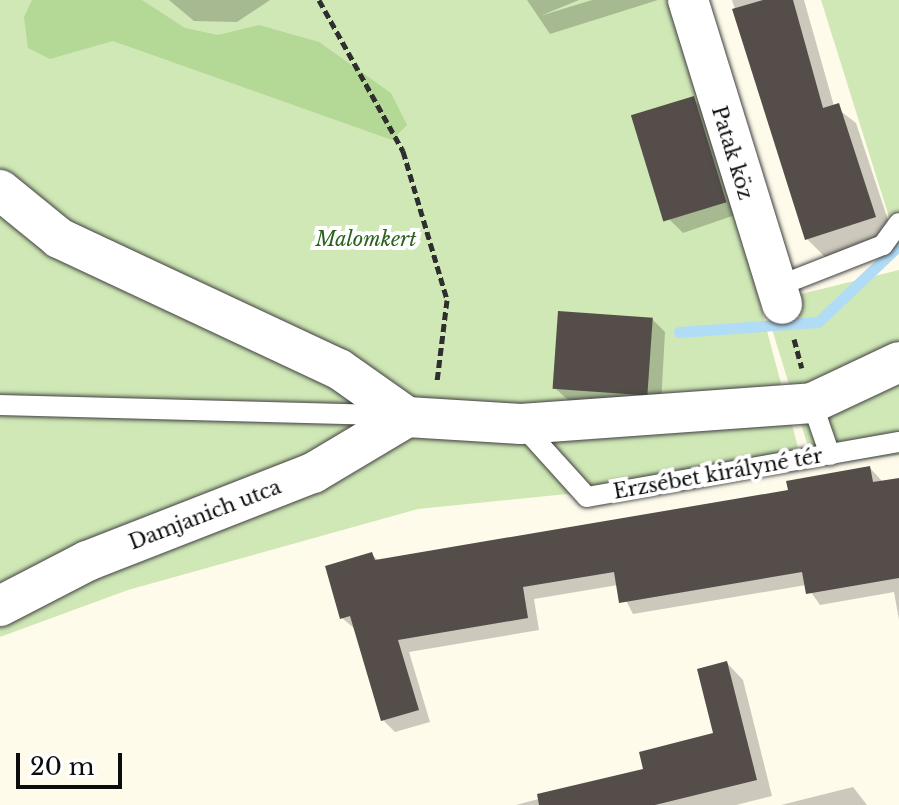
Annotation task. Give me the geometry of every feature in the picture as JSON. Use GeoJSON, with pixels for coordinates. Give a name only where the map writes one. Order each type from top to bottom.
{"type":"FeatureCollection","features":[{"type":"Feature","properties":{"kind":"street","name":"Patak köz"},"geometry":{"type":"LineString","coordinates":[[688,0],[779,295]]}},
{"type":"Feature","properties":{"kind":"street"},"geometry":{"type":"LineString","coordinates":[[0,190],[59,238],[339,369],[420,418],[521,424],[812,403],[899,362]]}},
{"type":"Feature","properties":{"kind":"street","name":"Damjanich utca"},"geometry":{"type":"LineString","coordinates":[[0,606],[87,561],[313,473],[420,418]]}},
{"type":"Feature","properties":{"kind":"lane"},"geometry":{"type":"LineString","coordinates":[[779,295],[883,245],[899,223]]}},
{"type":"Feature","properties":{"kind":"lane"},"geometry":{"type":"LineString","coordinates":[[812,403],[830,455]]}},
{"type":"Feature","properties":{"kind":"lane"},"geometry":{"type":"LineString","coordinates":[[0,405],[332,408],[420,418]]}},
{"type":"Feature","properties":{"kind":"lane","name":"Erzsébet királyné tér"},"geometry":{"type":"LineString","coordinates":[[521,424],[587,497],[899,442]]}},
{"type":"Feature","properties":{"kind":"path"},"geometry":{"type":"LineString","coordinates":[[319,0],[403,151],[447,300],[420,418]]}},
{"type":"Feature","properties":{"kind":"green space","name":"Malomkert"},"geometry":{"type":"Polygon","coordinates":[[[0,0],[679,0],[804,470],[418,509],[128,590],[0,637],[0,0]]]}},
{"type":"Feature","properties":{"kind":"green space"},"geometry":{"type":"Polygon","coordinates":[[[32,0],[142,0],[185,28],[218,35],[259,25],[319,42],[391,93],[407,125],[392,140],[113,41],[50,59],[28,48],[24,17],[32,0]]]}},
{"type":"Feature","properties":{"kind":"green space"},"geometry":{"type":"Polygon","coordinates":[[[821,0],[899,0],[899,249],[821,0]]]}},
{"type":"Feature","properties":{"kind":"green space"},"geometry":{"type":"Polygon","coordinates":[[[899,270],[899,455],[814,466],[764,303],[899,270]]]}},
{"type":"Feature","properties":{"kind":"building"},"geometry":{"type":"Polygon","coordinates":[[[763,0],[793,0],[823,108],[839,103],[876,217],[805,240],[732,9],[763,0]]]}},
{"type":"Feature","properties":{"kind":"building"},"geometry":{"type":"Polygon","coordinates":[[[694,96],[726,202],[663,221],[631,115],[694,96]]]}},
{"type":"Feature","properties":{"kind":"building"},"geometry":{"type":"Polygon","coordinates":[[[558,311],[653,318],[647,395],[553,389],[558,311]]]}},
{"type":"Feature","properties":{"kind":"building"},"geometry":{"type":"Polygon","coordinates":[[[870,466],[873,482],[899,478],[899,578],[806,594],[802,572],[619,603],[614,572],[523,587],[528,618],[398,640],[419,710],[381,721],[350,616],[340,619],[325,566],[372,552],[375,560],[788,490],[786,481],[870,466]]]}},
{"type":"Feature","properties":{"kind":"building"},"geometry":{"type":"Polygon","coordinates":[[[727,661],[757,780],[655,805],[539,805],[537,794],[643,769],[639,752],[713,733],[697,669],[727,661]]]}},
{"type":"Feature","properties":{"kind":"waterway"},"geometry":{"type":"LineString","coordinates":[[679,332],[818,322],[899,245]]}}]}
